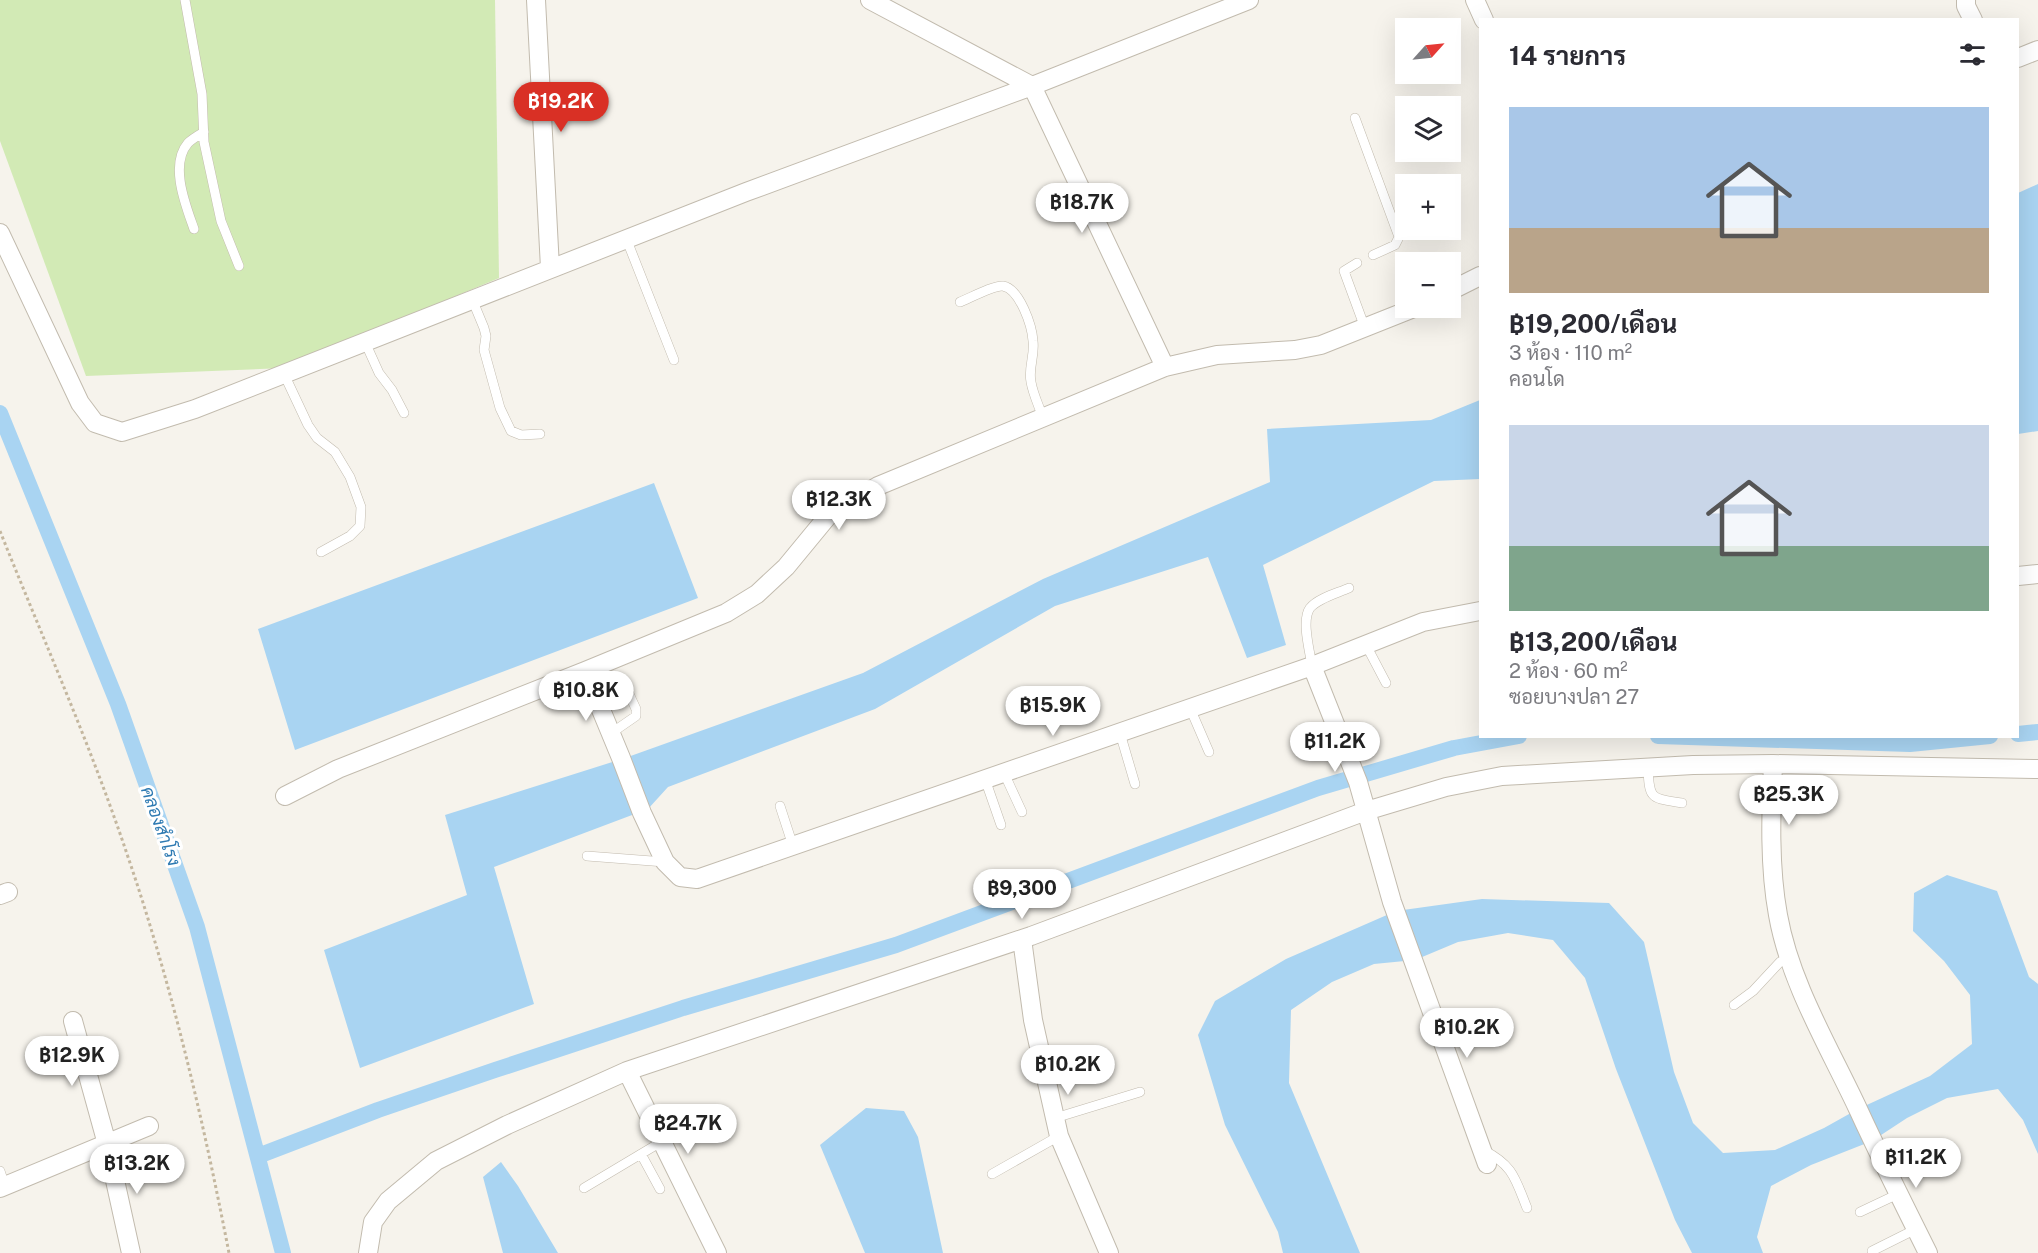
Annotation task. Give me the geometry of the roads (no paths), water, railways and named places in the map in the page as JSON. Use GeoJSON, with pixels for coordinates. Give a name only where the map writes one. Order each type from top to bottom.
{"type":"FeatureCollection","features":[{"type":"Feature","properties":{"kind":"street"},"geometry":{"type":"LineString","coordinates":[[536,0],[550,268]]}},
{"type":"Feature","properties":{"kind":"street"},"geometry":{"type":"LineString","coordinates":[[870,0],[1032,86],[1164,367]]}},
{"type":"Feature","properties":{"kind":"street"},"geometry":{"type":"LineString","coordinates":[[0,232],[80,403],[95,423],[122,432],[195,409],[626,238],[1032,86],[1249,0]]}},
{"type":"Feature","properties":{"kind":"street"},"geometry":{"type":"LineString","coordinates":[[1476,0],[1483,18]]}},
{"type":"Feature","properties":{"kind":"street"},"geometry":{"type":"LineString","coordinates":[[1966,0],[1971,18]]}},
{"type":"Feature","properties":{"kind":"street"},"geometry":{"type":"LineString","coordinates":[[2019,57],[2038,50]]}},
{"type":"Feature","properties":{"kind":"street"},"geometry":{"type":"LineString","coordinates":[[1461,286],[1479,276]]}},
{"type":"Feature","properties":{"kind":"street"},"geometry":{"type":"LineString","coordinates":[[285,796],[338,769],[726,613],[757,594],[786,567],[828,516],[878,486],[1164,367],[1217,355],[1295,350],[1321,345],[1395,315]]}},
{"type":"Feature","properties":{"kind":"street"},"geometry":{"type":"LineString","coordinates":[[2019,576],[2038,574]]}},
{"type":"Feature","properties":{"kind":"street"},"geometry":{"type":"LineString","coordinates":[[585,671],[642,813],[665,862],[680,877],[697,879],[1312,666],[1423,622],[1479,610]]}},
{"type":"Feature","properties":{"kind":"street"},"geometry":{"type":"LineString","coordinates":[[1312,666],[1358,782],[1392,902],[1484,1157]]}},
{"type":"Feature","properties":{"kind":"street"},"geometry":{"type":"LineString","coordinates":[[1773,764],[1771,835],[1777,914],[1790,958],[1827,1048],[1928,1253]]}},
{"type":"Feature","properties":{"kind":"street"},"geometry":{"type":"LineString","coordinates":[[368,1253],[373,1222],[388,1201],[435,1161],[507,1125],[627,1071],[1022,939],[1366,811],[1446,786],[1502,776],[1648,767],[1773,764],[2038,769]]}},
{"type":"Feature","properties":{"kind":"street"},"geometry":{"type":"LineString","coordinates":[[1022,939],[1033,1020],[1057,1127],[1109,1253]]}},
{"type":"Feature","properties":{"kind":"street"},"geometry":{"type":"LineString","coordinates":[[73,1021],[107,1144],[131,1253]]}},
{"type":"Feature","properties":{"kind":"street"},"geometry":{"type":"LineString","coordinates":[[627,1071],[717,1253]]}},
{"type":"Feature","properties":{"kind":"street"},"geometry":{"type":"LineString","coordinates":[[2,1182],[107,1144],[149,1126]]}},
{"type":"Feature","properties":{"kind":"lane"},"geometry":{"type":"LineString","coordinates":[[185,0],[202,94],[204,132],[221,221],[238,266]]}},
{"type":"Feature","properties":{"kind":"lane"},"geometry":{"type":"LineString","coordinates":[[1355,118],[1399,237],[1395,246],[1373,255]]}},
{"type":"Feature","properties":{"kind":"lane"},"geometry":{"type":"LineString","coordinates":[[194,229],[181,193],[180,173],[183,154],[188,143],[204,132]]}},
{"type":"Feature","properties":{"kind":"lane"},"geometry":{"type":"LineString","coordinates":[[626,238],[674,360]]}},
{"type":"Feature","properties":{"kind":"lane"},"geometry":{"type":"LineString","coordinates":[[1357,263],[1344,271],[1365,327]]}},
{"type":"Feature","properties":{"kind":"lane"},"geometry":{"type":"LineString","coordinates":[[960,302],[1000,285],[1008,288],[1017,296],[1028,319],[1033,340],[1033,355],[1029,367],[1031,382],[1043,418]]}},
{"type":"Feature","properties":{"kind":"lane"},"geometry":{"type":"LineString","coordinates":[[472,299],[484,328],[486,336],[484,350],[500,408],[511,431],[521,435],[540,434]]}},
{"type":"Feature","properties":{"kind":"lane"},"geometry":{"type":"LineString","coordinates":[[365,342],[379,373],[392,390],[404,413]]}},
{"type":"Feature","properties":{"kind":"lane"},"geometry":{"type":"LineString","coordinates":[[284,374],[308,425],[317,438],[335,452],[350,477],[360,507],[360,526],[350,536],[321,552]]}},
{"type":"Feature","properties":{"kind":"lane"},"geometry":{"type":"LineString","coordinates":[[1312,666],[1306,627],[1310,609],[1316,603],[1349,588]]}},
{"type":"Feature","properties":{"kind":"lane"},"geometry":{"type":"LineString","coordinates":[[1366,645],[1386,683]]}},
{"type":"Feature","properties":{"kind":"lane"},"geometry":{"type":"LineString","coordinates":[[610,734],[636,716],[636,709],[624,683]]}},
{"type":"Feature","properties":{"kind":"lane"},"geometry":{"type":"LineString","coordinates":[[1190,708],[1209,752]]}},
{"type":"Feature","properties":{"kind":"lane"},"geometry":{"type":"LineString","coordinates":[[1120,733],[1135,784]]}},
{"type":"Feature","properties":{"kind":"lane"},"geometry":{"type":"LineString","coordinates":[[1648,767],[1648,787],[1651,794],[1656,799],[1682,803]]}},
{"type":"Feature","properties":{"kind":"lane"},"geometry":{"type":"LineString","coordinates":[[1004,773],[1022,812]]}},
{"type":"Feature","properties":{"kind":"lane"},"geometry":{"type":"LineString","coordinates":[[985,779],[1001,825]]}},
{"type":"Feature","properties":{"kind":"lane"},"geometry":{"type":"LineString","coordinates":[[780,806],[793,846]]}},
{"type":"Feature","properties":{"kind":"lane"},"geometry":{"type":"LineString","coordinates":[[587,856],[665,862]]}},
{"type":"Feature","properties":{"kind":"lane"},"geometry":{"type":"LineString","coordinates":[[1734,1005],[1753,991],[1780,962],[1790,958]]}},
{"type":"Feature","properties":{"kind":"lane"},"geometry":{"type":"LineString","coordinates":[[992,1174],[1057,1127],[1140,1092]]}},
{"type":"Feature","properties":{"kind":"lane"},"geometry":{"type":"LineString","coordinates":[[584,1188],[661,1142]]}},
{"type":"Feature","properties":{"kind":"lane"},"geometry":{"type":"LineString","coordinates":[[641,1154],[660,1189]]}},
{"type":"Feature","properties":{"kind":"lane"},"geometry":{"type":"LineString","coordinates":[[1484,1157],[1500,1159],[1512,1172],[1527,1208]]}},
{"type":"Feature","properties":{"kind":"lane"},"geometry":{"type":"LineString","coordinates":[[114,1175],[166,1160]]}},
{"type":"Feature","properties":{"kind":"lane"},"geometry":{"type":"LineString","coordinates":[[1860,1212],[1898,1194]]}},
{"type":"Feature","properties":{"kind":"lane"},"geometry":{"type":"LineString","coordinates":[[1872,1251],[1916,1229]]}},
{"type":"Feature","properties":{"kind":"water"},"geometry":{"type":"Polygon","coordinates":[[[2038,184],[2038,431],[2019,434],[2019,193],[2038,184]]]}},
{"type":"Feature","properties":{"kind":"water"},"geometry":{"type":"Polygon","coordinates":[[[1479,400],[1479,479],[1434,481],[1263,565],[1286,645],[1247,658],[1208,557],[1055,606],[875,709],[668,787],[648,809],[494,867],[534,1004],[360,1068],[324,950],[467,895],[445,815],[625,758],[863,673],[1043,579],[1270,482],[1267,429],[1431,420],[1479,400]]]}},
{"type":"Feature","properties":{"kind":"water"},"geometry":{"type":"Polygon","coordinates":[[[654,483],[698,598],[295,750],[258,629],[654,483]]]}},
{"type":"Feature","properties":{"kind":"water"},"geometry":{"type":"Polygon","coordinates":[[[1947,875],[1997,891],[2029,977],[2038,984],[2038,1154],[2023,1120],[1998,1089],[1947,1098],[1907,1118],[1872,1141],[1811,1165],[1771,1186],[1757,1237],[1763,1253],[1692,1253],[1675,1220],[1616,1069],[1585,978],[1553,940],[1508,933],[1458,942],[1415,960],[1374,964],[1332,982],[1291,1010],[1289,1083],[1360,1253],[1283,1253],[1278,1232],[1225,1125],[1198,1035],[1215,1001],[1286,959],[1396,911],[1482,899],[1609,903],[1644,942],[1674,1072],[1693,1123],[1723,1153],[1775,1150],[1930,1076],[1972,1044],[1970,995],[1944,961],[1913,931],[1914,893],[1947,875]]]}},
{"type":"Feature","properties":{"kind":"water"},"geometry":{"type":"Polygon","coordinates":[[[866,1108],[904,1111],[918,1137],[943,1253],[865,1253],[820,1145],[866,1108]]]}},
{"type":"Feature","properties":{"kind":"water"},"geometry":{"type":"Polygon","coordinates":[[[501,1162],[558,1253],[503,1253],[483,1177],[501,1162]]]}},
{"type":"Feature","properties":{"kind":"waterway","name":"คลองสำโรง"},"geometry":{"type":"LineString","coordinates":[[0,413],[118,704],[197,927],[283,1253]]}},
{"type":"Feature","properties":{"kind":"waterway"},"geometry":{"type":"LineString","coordinates":[[2019,734],[2038,732]]}},
{"type":"Feature","properties":{"kind":"waterway"},"geometry":{"type":"LineString","coordinates":[[258,1156],[378,1110],[495,1070],[683,1008],[896,945],[1318,788],[1454,748],[1508,738]]}},
{"type":"Feature","properties":{"kind":"waterway"},"geometry":{"type":"LineString","coordinates":[[1721,738],[1910,744],[1970,738]]}}]}
